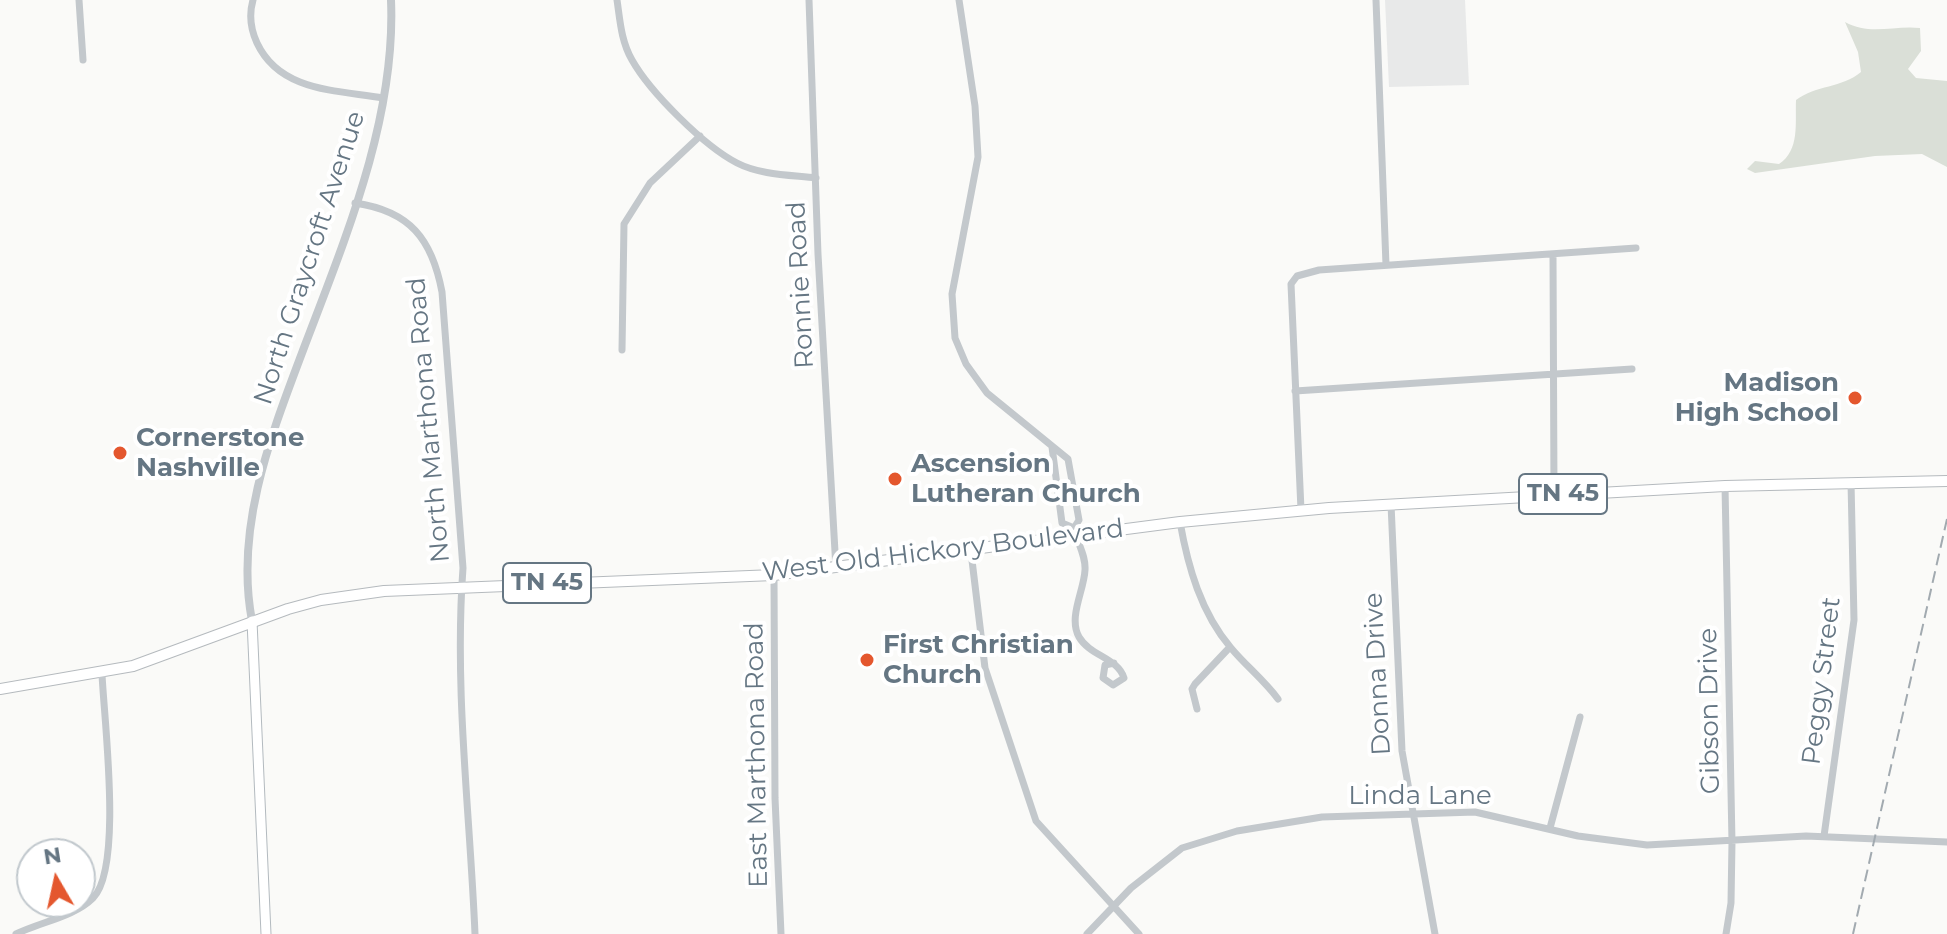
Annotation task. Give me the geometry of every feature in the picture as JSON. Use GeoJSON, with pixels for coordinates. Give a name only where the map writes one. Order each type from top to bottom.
{"type":"FeatureCollection","features":[{"type":"Feature","properties":{"kind":"main road","name":"West Old Hickory Boulevard"},"geometry":{"type":"LineString","coordinates":[[0,689],[102,674],[158,658],[252,621],[321,600],[462,585],[774,575],[971,552],[1075,532],[1301,510],[1725,486],[1947,481]]}},
{"type":"Feature","properties":{"kind":"main road"},"geometry":{"type":"LineString","coordinates":[[252,621],[266,934]]}},
{"type":"Feature","properties":{"kind":"street"},"geometry":{"type":"LineString","coordinates":[[79,0],[83,60]]}},
{"type":"Feature","properties":{"kind":"street"},"geometry":{"type":"LineString","coordinates":[[253,0],[254,37],[267,61],[281,74],[306,84],[383,98]]}},
{"type":"Feature","properties":{"kind":"street","name":"North Graycroft Avenue"},"geometry":{"type":"LineString","coordinates":[[252,621],[247,567],[258,484],[275,425],[355,203],[383,98],[390,59],[391,0]]}},
{"type":"Feature","properties":{"kind":"street"},"geometry":{"type":"LineString","coordinates":[[617,0],[623,39],[631,58],[700,136],[737,163],[759,170],[816,178]]}},
{"type":"Feature","properties":{"kind":"street","name":"Ronnie Road"},"geometry":{"type":"LineString","coordinates":[[809,0],[836,569]]}},
{"type":"Feature","properties":{"kind":"street"},"geometry":{"type":"LineString","coordinates":[[959,0],[975,106],[978,157],[954,278],[953,329],[960,352],[980,385],[1068,459],[1079,520],[1075,532],[1085,570],[1076,625],[1080,638],[1114,663]]}},
{"type":"Feature","properties":{"kind":"street"},"geometry":{"type":"LineString","coordinates":[[1376,0],[1386,265]]}},
{"type":"Feature","properties":{"kind":"street"},"geometry":{"type":"LineString","coordinates":[[622,350],[624,224],[650,183],[700,136]]}},
{"type":"Feature","properties":{"kind":"street","name":"North Marthona Road"},"geometry":{"type":"LineString","coordinates":[[355,203],[373,205],[407,222],[426,243],[438,269],[462,585],[461,684],[475,934]]}},
{"type":"Feature","properties":{"kind":"street"},"geometry":{"type":"LineString","coordinates":[[1301,510],[1291,284],[1307,272],[1636,248]]}},
{"type":"Feature","properties":{"kind":"street"},"geometry":{"type":"LineString","coordinates":[[1553,254],[1554,494]]}},
{"type":"Feature","properties":{"kind":"street"},"geometry":{"type":"LineString","coordinates":[[1295,391],[1632,369]]}},
{"type":"Feature","properties":{"kind":"street"},"geometry":{"type":"LineString","coordinates":[[1052,447],[1062,523],[1075,532]]}},
{"type":"Feature","properties":{"kind":"street","name":"Peggy Street"},"geometry":{"type":"LineString","coordinates":[[1824,836],[1854,620],[1851,482]]}},
{"type":"Feature","properties":{"kind":"street","name":"Gibson Drive"},"geometry":{"type":"LineString","coordinates":[[1725,486],[1732,842],[1731,903],[1726,934]]}},
{"type":"Feature","properties":{"kind":"street","name":"Donna Drive"},"geometry":{"type":"LineString","coordinates":[[1391,504],[1399,714],[1411,811],[1435,934]]}},
{"type":"Feature","properties":{"kind":"street"},"geometry":{"type":"LineString","coordinates":[[1180,522],[1199,596],[1230,647],[1278,699]]}},
{"type":"Feature","properties":{"kind":"street"},"geometry":{"type":"LineString","coordinates":[[971,552],[985,668],[1036,821],[1139,934]]}},
{"type":"Feature","properties":{"kind":"street","name":"East Marthona Road"},"geometry":{"type":"LineString","coordinates":[[774,575],[775,798],[781,934]]}},
{"type":"Feature","properties":{"kind":"street"},"geometry":{"type":"LineString","coordinates":[[1197,709],[1192,689],[1230,647]]}},
{"type":"Feature","properties":{"kind":"street"},"geometry":{"type":"LineString","coordinates":[[16,934],[81,908],[97,894],[107,875],[109,818],[102,674]]}},
{"type":"Feature","properties":{"kind":"street"},"geometry":{"type":"LineString","coordinates":[[1550,828],[1580,717]]}},
{"type":"Feature","properties":{"kind":"street","name":"Linda Lane"},"geometry":{"type":"LineString","coordinates":[[1087,934],[1167,857],[1221,834],[1322,817],[1411,811],[1475,812],[1647,845],[1824,836],[1947,842]]}},
{"type":"Feature","properties":{"kind":"shaded area"},"geometry":{"type":"Polygon","coordinates":[[[1385,0],[1465,0],[1469,85],[1389,87],[1385,0]]]}},
{"type":"Feature","properties":{"kind":"shaded area"},"geometry":{"type":"Polygon","coordinates":[[[1845,22],[1873,29],[1920,28],[1921,51],[1908,69],[1916,78],[1947,81],[1947,167],[1922,154],[1875,156],[1755,173],[1747,169],[1755,161],[1779,164],[1786,158],[1795,135],[1796,100],[1861,72],[1858,52],[1845,22]]]}},
{"type":"Feature","properties":{"kind":"railway"},"geometry":{"type":"LineString","coordinates":[[1853,934],[1947,519]]}},
{"type":"Feature","properties":{"kind":"place","name":"Madison High School"},"geometry":{"type":"Point","coordinates":[1855,398]}},
{"type":"Feature","properties":{"kind":"place","name":"Cornerstone Nashville"},"geometry":{"type":"Point","coordinates":[120,453]}},
{"type":"Feature","properties":{"kind":"place","name":"Ascension Lutheran Church"},"geometry":{"type":"Point","coordinates":[895,479]}},
{"type":"Feature","properties":{"kind":"place","name":"First Christian Church"},"geometry":{"type":"Point","coordinates":[867,660]}}]}
